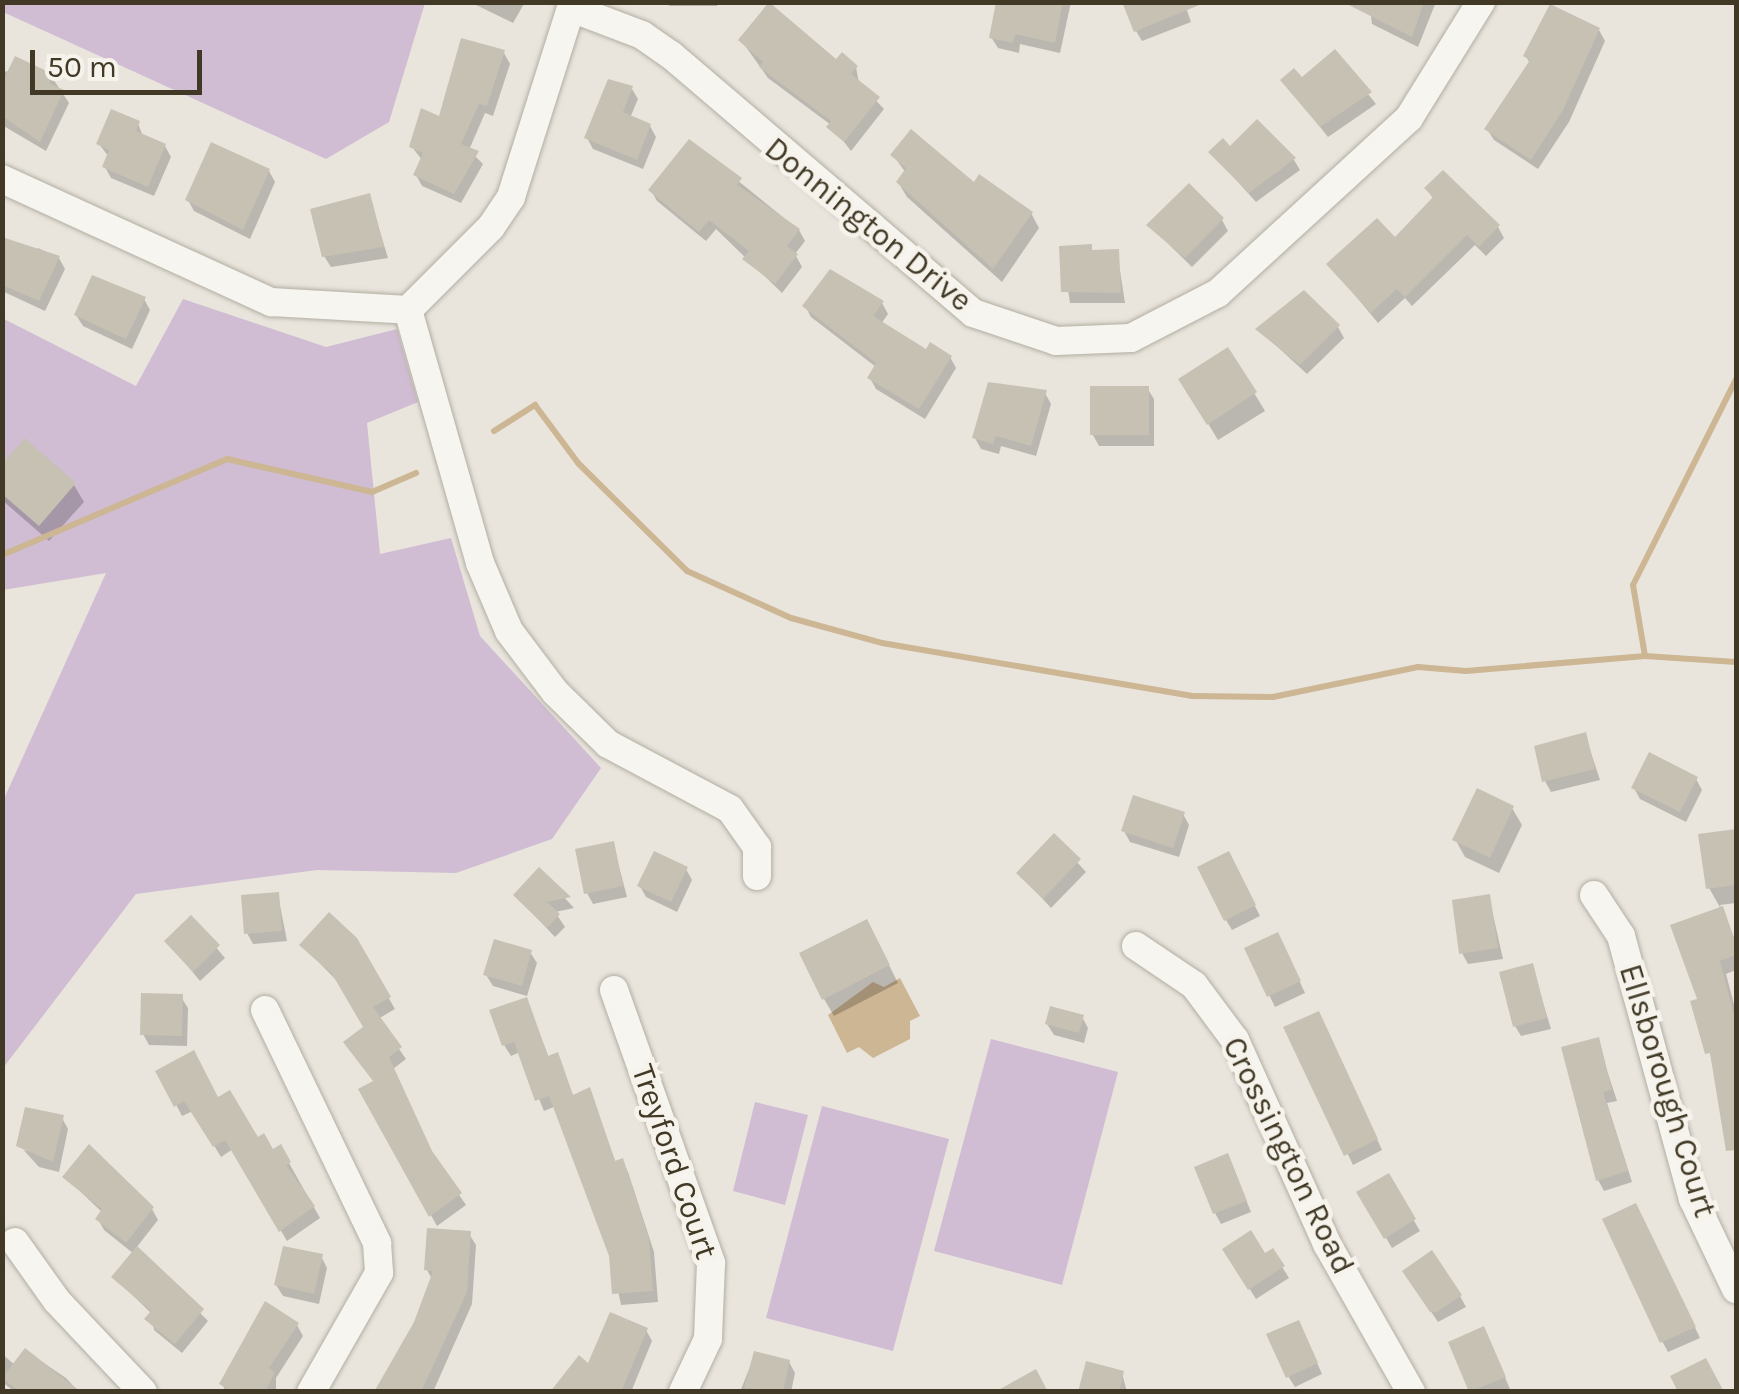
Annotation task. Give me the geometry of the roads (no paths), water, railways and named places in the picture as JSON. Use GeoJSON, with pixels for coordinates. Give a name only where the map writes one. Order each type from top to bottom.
{"type":"FeatureCollection","features":[{"type":"Feature","properties":{"kind":"street","name":"Donnington Drive"},"geometry":{"type":"LineString","coordinates":[[408,310],[491,227],[511,198],[572,5],[642,35],[670,55],[973,313],[1056,341],[1131,338],[1218,293],[1408,118],[1480,2]]}},
{"type":"Feature","properties":{"kind":"street"},"geometry":{"type":"LineString","coordinates":[[2,180],[270,302],[408,310],[480,563],[509,631],[555,692],[608,744],[730,810],[757,847],[757,876]]}},
{"type":"Feature","properties":{"kind":"street","name":"Ellsborough Court"},"geometry":{"type":"LineString","coordinates":[[1594,895],[1621,936],[1693,1199],[1735,1283]]}},
{"type":"Feature","properties":{"kind":"street","name":"Crossington Road"},"geometry":{"type":"LineString","coordinates":[[1136,946],[1194,985],[1235,1040],[1327,1244],[1411,1392]]}},
{"type":"Feature","properties":{"kind":"street","name":"Treyford Court"},"geometry":{"type":"LineString","coordinates":[[614,990],[710,1263],[708,1338],[683,1392]]}},
{"type":"Feature","properties":{"kind":"street"},"geometry":{"type":"LineString","coordinates":[[265,1010],[377,1243],[380,1273],[311,1392]]}},
{"type":"Feature","properties":{"kind":"street"},"geometry":{"type":"LineString","coordinates":[[15,1242],[57,1302],[144,1392]]}},
{"type":"Feature","properties":{"kind":"waterway"},"geometry":{"type":"LineString","coordinates":[[1645,656],[1633,585],[1736,379]]}},
{"type":"Feature","properties":{"kind":"waterway"},"geometry":{"type":"LineString","coordinates":[[494,431],[535,405],[578,463],[687,571],[791,618],[882,643],[1193,696],[1273,697],[1418,667],[1466,671],[1645,656],[1736,662]]}},
{"type":"Feature","properties":{"kind":"waterway"},"geometry":{"type":"LineString","coordinates":[[2,555],[227,459],[372,492],[416,473]]}}]}
